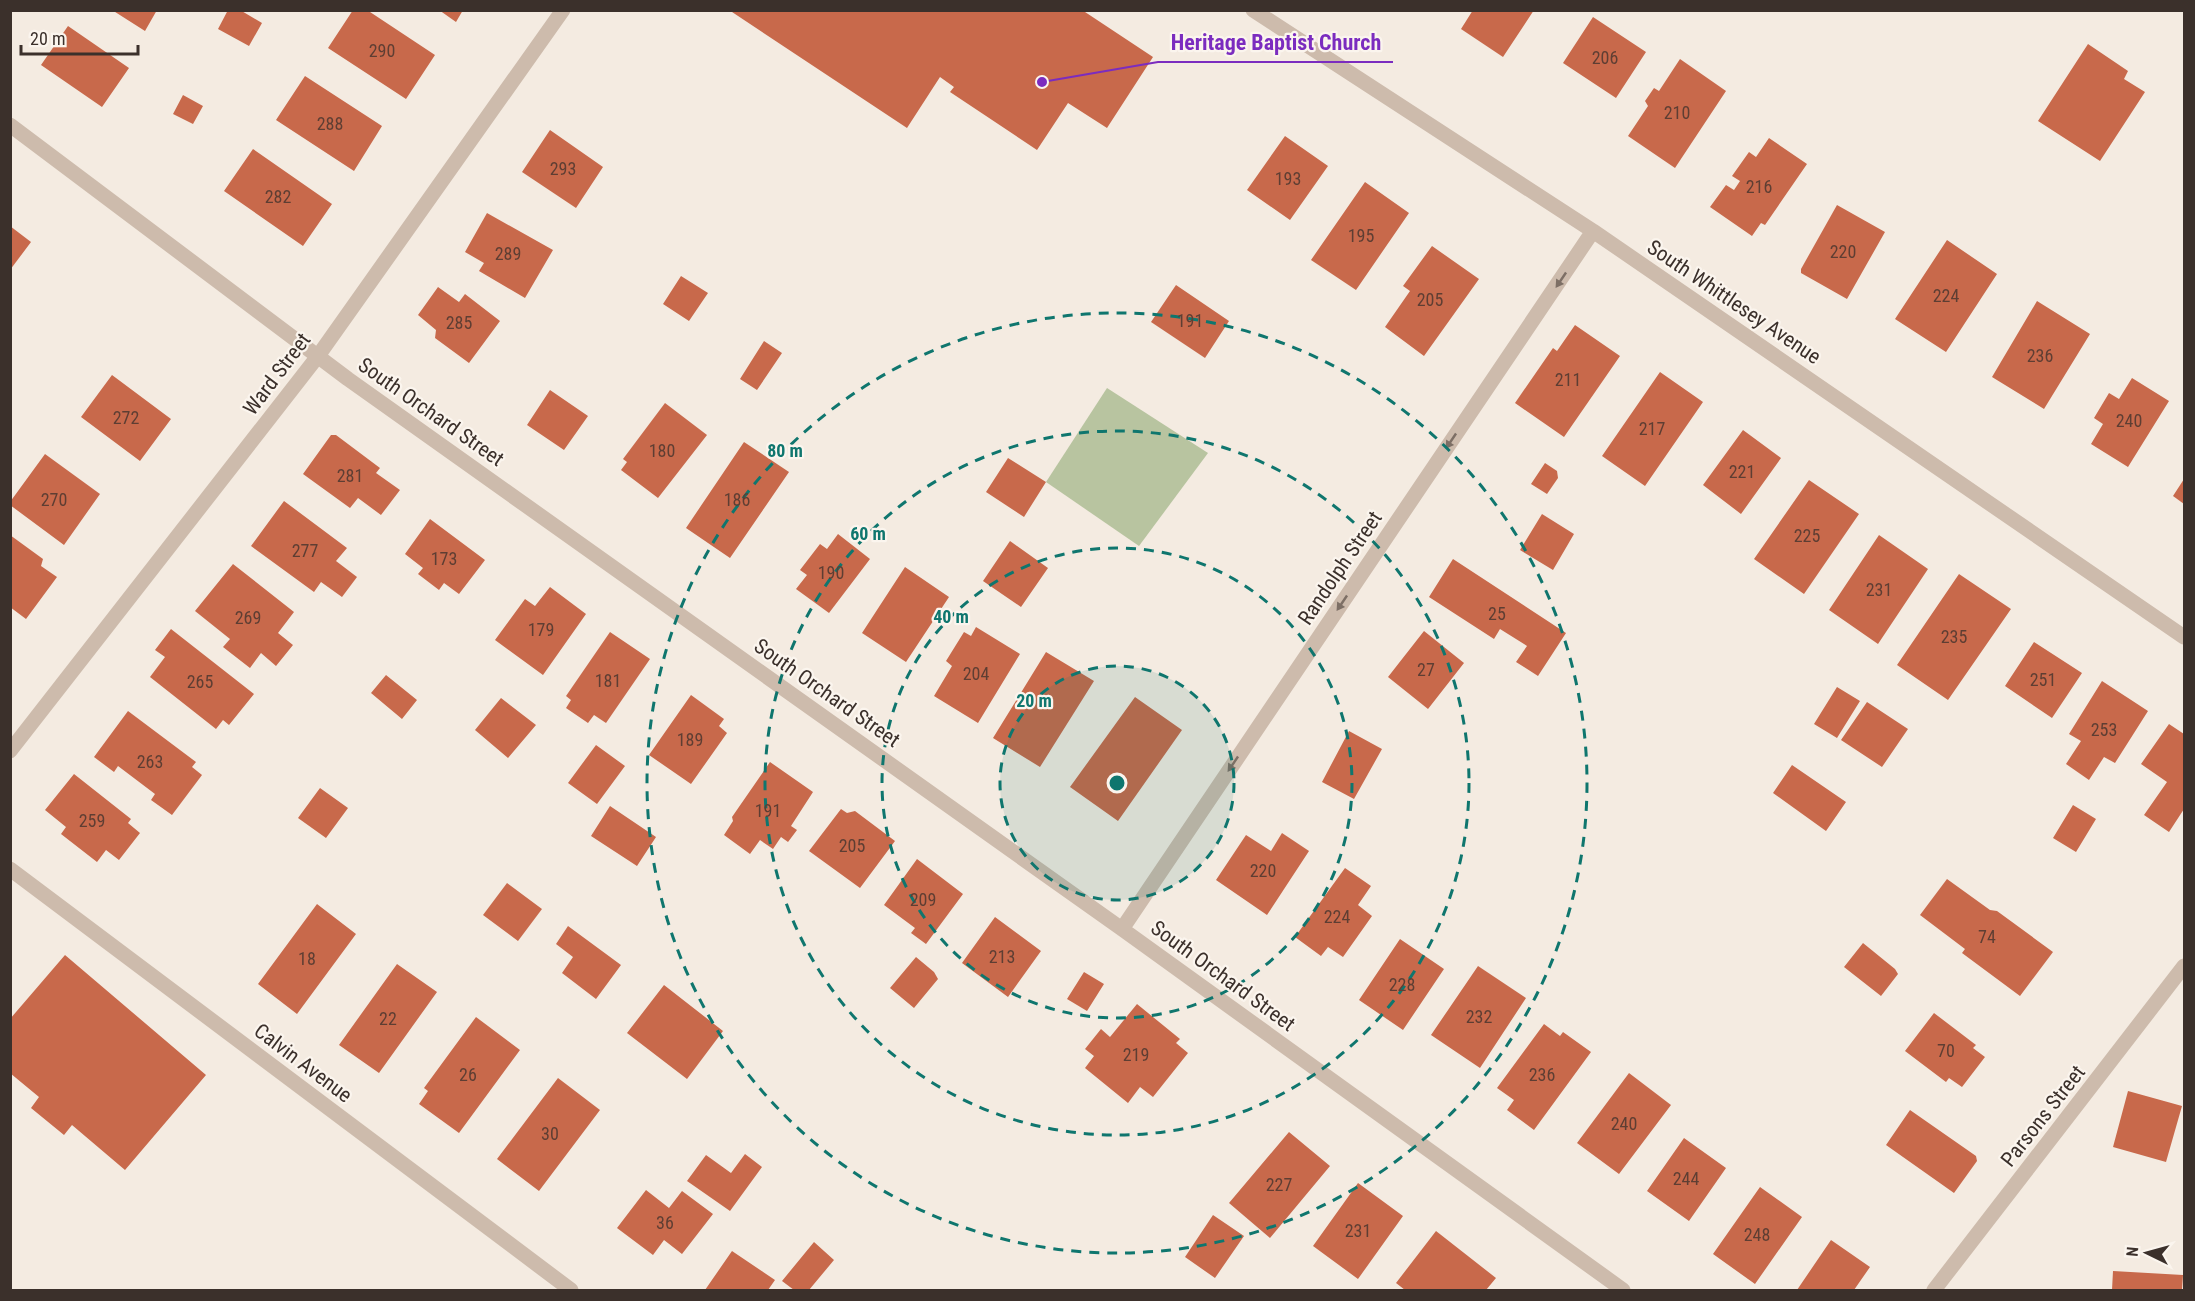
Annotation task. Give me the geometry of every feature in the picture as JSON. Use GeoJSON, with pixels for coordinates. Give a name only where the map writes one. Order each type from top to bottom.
{"type":"FeatureCollection","features":[{"type":"Feature","properties":{"kind":"street","name":"Ward Street"},"geometry":{"type":"LineString","coordinates":[[10,752],[318,356],[563,10]]}},
{"type":"Feature","properties":{"kind":"street","name":"South Whittlesey Avenue"},"geometry":{"type":"LineString","coordinates":[[1253,10],[1593,231],[2184,637]]}},
{"type":"Feature","properties":{"kind":"street","name":"South Orchard Street"},"geometry":{"type":"LineString","coordinates":[[10,125],[318,356],[1122,929],[1623,1290]]}},
{"type":"Feature","properties":{"kind":"street","name":"Randolph Street"},"geometry":{"type":"LineString","coordinates":[[1122,929],[1593,231]]}},
{"type":"Feature","properties":{"kind":"street","name":"Calvin Avenue"},"geometry":{"type":"LineString","coordinates":[[10,869],[571,1290]]}},
{"type":"Feature","properties":{"kind":"street","name":"Parsons Street"},"geometry":{"type":"LineString","coordinates":[[1934,1290],[2184,966]]}},
{"type":"Feature","properties":{"kind":"green space"},"geometry":{"type":"Polygon","coordinates":[[[1107,388],[1208,453],[1139,546],[1046,482],[1107,388]]]}},
{"type":"Feature","properties":{"kind":"building"},"geometry":{"type":"Polygon","coordinates":[[[112,10],[157,10],[145,31],[112,10]]]}},
{"type":"Feature","properties":{"kind":"building"},"geometry":{"type":"Polygon","coordinates":[[[228,10],[240,10],[262,23],[249,46],[218,29],[228,10]]]}},
{"type":"Feature","properties":{"kind":"building"},"geometry":{"type":"Polygon","coordinates":[[[353,10],[367,10],[435,55],[406,99],[328,48],[353,10]]]}},
{"type":"Feature","properties":{"kind":"building"},"geometry":{"type":"Polygon","coordinates":[[[439,10],[463,10],[456,22],[439,10]]]}},
{"type":"Feature","properties":{"kind":"building"},"geometry":{"type":"Polygon","coordinates":[[[729,10],[1082,10],[1153,57],[1107,128],[1068,103],[1037,150],[950,92],[954,87],[940,77],[907,128],[729,10]]]}},
{"type":"Feature","properties":{"kind":"building"},"geometry":{"type":"Polygon","coordinates":[[[1473,10],[1534,10],[1503,57],[1461,29],[1473,10]]]}},
{"type":"Feature","properties":{"kind":"building"},"geometry":{"type":"Polygon","coordinates":[[[1593,17],[1646,52],[1616,98],[1563,63],[1593,17]]]}},
{"type":"Feature","properties":{"kind":"building"},"geometry":{"type":"Polygon","coordinates":[[[68,26],[129,68],[102,107],[41,65],[68,26]]]}},
{"type":"Feature","properties":{"kind":"building"},"geometry":{"type":"Polygon","coordinates":[[[2088,44],[2128,71],[2124,79],[2145,92],[2100,161],[2038,121],[2088,44]]]}},
{"type":"Feature","properties":{"kind":"building"},"geometry":{"type":"Polygon","coordinates":[[[1680,59],[1726,91],[1675,168],[1628,136],[1648,106],[1645,101],[1654,88],[1659,91],[1680,59]]]}},
{"type":"Feature","properties":{"kind":"building"},"geometry":{"type":"Polygon","coordinates":[[[305,76],[382,126],[354,171],[276,120],[305,76]]]}},
{"type":"Feature","properties":{"kind":"building"},"geometry":{"type":"Polygon","coordinates":[[[183,95],[203,106],[193,124],[173,114],[183,95]]]}},
{"type":"Feature","properties":{"kind":"building"},"geometry":{"type":"Polygon","coordinates":[[[550,130],[603,167],[576,208],[522,172],[550,130]]]}},
{"type":"Feature","properties":{"kind":"building"},"geometry":{"type":"Polygon","coordinates":[[[1285,136],[1328,166],[1290,220],[1247,190],[1285,136]]]}},
{"type":"Feature","properties":{"kind":"building"},"geometry":{"type":"Polygon","coordinates":[[[1769,138],[1807,164],[1765,225],[1761,223],[1752,236],[1710,207],[1726,185],[1734,190],[1740,181],[1732,176],[1749,152],[1756,157],[1769,138]]]}},
{"type":"Feature","properties":{"kind":"building"},"geometry":{"type":"Polygon","coordinates":[[[253,149],[332,204],[303,246],[224,191],[253,149]]]}},
{"type":"Feature","properties":{"kind":"building"},"geometry":{"type":"Polygon","coordinates":[[[1365,182],[1409,213],[1356,290],[1311,260],[1365,182]]]}},
{"type":"Feature","properties":{"kind":"building"},"geometry":{"type":"Polygon","coordinates":[[[1837,205],[1885,232],[1847,299],[1801,273],[1801,269],[1837,205]]]}},
{"type":"Feature","properties":{"kind":"building"},"geometry":{"type":"Polygon","coordinates":[[[487,213],[553,250],[525,298],[479,271],[484,263],[465,252],[487,213]]]}},
{"type":"Feature","properties":{"kind":"building"},"geometry":{"type":"Polygon","coordinates":[[[10,226],[31,242],[10,270],[10,226]]]}},
{"type":"Feature","properties":{"kind":"building"},"geometry":{"type":"Polygon","coordinates":[[[1947,240],[1997,274],[1946,352],[1895,319],[1947,240]]]}},
{"type":"Feature","properties":{"kind":"building"},"geometry":{"type":"Polygon","coordinates":[[[1432,246],[1479,279],[1424,356],[1385,327],[1410,291],[1403,286],[1432,246]]]}},
{"type":"Feature","properties":{"kind":"building"},"geometry":{"type":"Polygon","coordinates":[[[681,276],[708,293],[689,321],[663,304],[681,276]]]}},
{"type":"Feature","properties":{"kind":"building"},"geometry":{"type":"Polygon","coordinates":[[[1176,285],[1229,321],[1205,358],[1151,322],[1176,285]]]}},
{"type":"Feature","properties":{"kind":"building"},"geometry":{"type":"Polygon","coordinates":[[[438,287],[459,302],[465,294],[500,321],[469,363],[435,338],[436,330],[418,315],[438,287]]]}},
{"type":"Feature","properties":{"kind":"building"},"geometry":{"type":"Polygon","coordinates":[[[2037,301],[2090,334],[2044,409],[1992,377],[2037,301]]]}},
{"type":"Feature","properties":{"kind":"building"},"geometry":{"type":"Polygon","coordinates":[[[1575,325],[1620,356],[1564,437],[1515,403],[1553,348],[1557,351],[1575,325]]]}},
{"type":"Feature","properties":{"kind":"building"},"geometry":{"type":"Polygon","coordinates":[[[764,341],[782,353],[757,390],[740,379],[764,341]]]}},
{"type":"Feature","properties":{"kind":"building"},"geometry":{"type":"Polygon","coordinates":[[[1660,372],[1703,402],[1645,486],[1602,456],[1660,372]]]}},
{"type":"Feature","properties":{"kind":"building"},"geometry":{"type":"Polygon","coordinates":[[[112,375],[171,419],[140,461],[81,417],[112,375]]]}},
{"type":"Feature","properties":{"kind":"building"},"geometry":{"type":"Polygon","coordinates":[[[2132,378],[2169,401],[2128,467],[2091,444],[2103,424],[2094,418],[2109,393],[2119,399],[2132,378]]]}},
{"type":"Feature","properties":{"kind":"building"},"geometry":{"type":"Polygon","coordinates":[[[550,390],[588,416],[564,450],[527,425],[550,390]]]}},
{"type":"Feature","properties":{"kind":"building"},"geometry":{"type":"Polygon","coordinates":[[[665,403],[707,435],[658,498],[621,470],[627,462],[623,459],[665,403]]]}},
{"type":"Feature","properties":{"kind":"building"},"geometry":{"type":"Polygon","coordinates":[[[1743,430],[1781,458],[1741,514],[1703,485],[1743,430]]]}},
{"type":"Feature","properties":{"kind":"building"},"geometry":{"type":"Polygon","coordinates":[[[331,435],[336,435],[380,468],[376,473],[400,490],[381,515],[358,498],[350,508],[303,474],[331,435]]]}},
{"type":"Feature","properties":{"kind":"building"},"geometry":{"type":"Polygon","coordinates":[[[744,442],[789,472],[730,558],[686,528],[744,442]]]}},
{"type":"Feature","properties":{"kind":"building"},"geometry":{"type":"Polygon","coordinates":[[[45,454],[100,494],[64,545],[10,505],[45,454]]]}},
{"type":"Feature","properties":{"kind":"building"},"geometry":{"type":"Polygon","coordinates":[[[1008,458],[1046,482],[1024,517],[986,492],[1008,458]]]}},
{"type":"Feature","properties":{"kind":"building"},"geometry":{"type":"Polygon","coordinates":[[[1545,463],[1557,471],[1558,478],[1547,494],[1531,484],[1545,463]]]}},
{"type":"Feature","properties":{"kind":"building"},"geometry":{"type":"Polygon","coordinates":[[[2184,479],[2184,504],[2173,496],[2184,479]]]}},
{"type":"Feature","properties":{"kind":"building"},"geometry":{"type":"Polygon","coordinates":[[[1809,480],[1859,514],[1804,594],[1754,559],[1809,480]]]}},
{"type":"Feature","properties":{"kind":"building"},"geometry":{"type":"Polygon","coordinates":[[[284,501],[347,548],[336,561],[357,577],[342,597],[321,582],[314,592],[251,546],[284,501]]]}},
{"type":"Feature","properties":{"kind":"building"},"geometry":{"type":"Polygon","coordinates":[[[1542,514],[1574,534],[1553,570],[1520,550],[1542,514]]]}},
{"type":"Feature","properties":{"kind":"building"},"geometry":{"type":"Polygon","coordinates":[[[430,519],[485,560],[459,594],[444,583],[439,590],[418,574],[423,568],[405,554],[430,519]]]}},
{"type":"Feature","properties":{"kind":"building"},"geometry":{"type":"Polygon","coordinates":[[[838,534],[870,559],[829,613],[796,589],[807,575],[800,570],[820,544],[827,549],[838,534]]]}},
{"type":"Feature","properties":{"kind":"building"},"geometry":{"type":"Polygon","coordinates":[[[10,535],[43,559],[41,566],[57,577],[26,619],[10,607],[10,535]]]}},
{"type":"Feature","properties":{"kind":"building"},"geometry":{"type":"Polygon","coordinates":[[[1879,535],[1928,569],[1878,644],[1829,610],[1879,535]]]}},
{"type":"Feature","properties":{"kind":"building"},"geometry":{"type":"Polygon","coordinates":[[[1010,541],[1048,568],[1021,607],[983,581],[1010,541]]]}},
{"type":"Feature","properties":{"kind":"building"},"geometry":{"type":"Polygon","coordinates":[[[1453,559],[1566,633],[1538,676],[1516,662],[1527,646],[1500,629],[1494,639],[1429,597],[1453,559]]]}},
{"type":"Feature","properties":{"kind":"building"},"geometry":{"type":"Polygon","coordinates":[[[233,564],[294,612],[278,633],[293,645],[276,666],[261,653],[250,668],[223,647],[230,639],[195,611],[233,564]]]}},
{"type":"Feature","properties":{"kind":"building"},"geometry":{"type":"Polygon","coordinates":[[[905,567],[949,597],[906,662],[862,633],[905,567]]]}},
{"type":"Feature","properties":{"kind":"building"},"geometry":{"type":"Polygon","coordinates":[[[1959,574],[2011,609],[1948,700],[1897,665],[1959,574]]]}},
{"type":"Feature","properties":{"kind":"building"},"geometry":{"type":"Polygon","coordinates":[[[550,587],[586,614],[543,675],[495,640],[525,599],[535,606],[550,587]]]}},
{"type":"Feature","properties":{"kind":"building"},"geometry":{"type":"Polygon","coordinates":[[[976,627],[1020,654],[978,723],[934,696],[952,666],[946,661],[964,632],[971,636],[976,627]]]}},
{"type":"Feature","properties":{"kind":"building"},"geometry":{"type":"Polygon","coordinates":[[[171,629],[254,694],[229,725],[223,720],[216,729],[150,677],[165,657],[155,650],[171,629]]]}},
{"type":"Feature","properties":{"kind":"building"},"geometry":{"type":"Polygon","coordinates":[[[1424,631],[1464,663],[1428,709],[1388,677],[1424,631]]]}},
{"type":"Feature","properties":{"kind":"building"},"geometry":{"type":"Polygon","coordinates":[[[610,632],[650,659],[606,723],[594,715],[588,723],[566,708],[571,700],[566,696],[610,632]]]}},
{"type":"Feature","properties":{"kind":"building"},"geometry":{"type":"Polygon","coordinates":[[[2034,642],[2082,673],[2052,718],[2005,686],[2034,642]]]}},
{"type":"Feature","properties":{"kind":"building"},"geometry":{"type":"Polygon","coordinates":[[[1046,652],[1094,681],[1040,767],[993,738],[1046,652]]]}},
{"type":"Feature","properties":{"kind":"building"},"geometry":{"type":"Polygon","coordinates":[[[386,675],[417,700],[402,719],[371,693],[386,675]]]}},
{"type":"Feature","properties":{"kind":"building"},"geometry":{"type":"Polygon","coordinates":[[[2102,681],[2148,711],[2115,763],[2104,757],[2089,780],[2066,764],[2081,741],[2069,734],[2102,681]]]}},
{"type":"Feature","properties":{"kind":"building"},"geometry":{"type":"Polygon","coordinates":[[[1837,687],[1860,701],[1837,738],[1814,724],[1837,687]]]}},
{"type":"Feature","properties":{"kind":"building"},"geometry":{"type":"Polygon","coordinates":[[[691,695],[724,719],[719,726],[727,733],[691,784],[649,755],[691,695]]]}},
{"type":"Feature","properties":{"kind":"building"},"geometry":{"type":"Polygon","coordinates":[[[1135,697],[1182,730],[1118,821],[1070,787],[1135,697]]]}},
{"type":"Feature","properties":{"kind":"building"},"geometry":{"type":"Polygon","coordinates":[[[501,698],[536,725],[508,758],[475,730],[501,698]]]}},
{"type":"Feature","properties":{"kind":"building"},"geometry":{"type":"Polygon","coordinates":[[[1867,702],[1908,729],[1882,767],[1841,740],[1867,702]]]}},
{"type":"Feature","properties":{"kind":"building"},"geometry":{"type":"Polygon","coordinates":[[[128,711],[196,762],[192,767],[202,775],[172,815],[151,800],[155,794],[118,766],[114,772],[94,757],[128,711]]]}},
{"type":"Feature","properties":{"kind":"building"},"geometry":{"type":"Polygon","coordinates":[[[2169,724],[2184,734],[2184,809],[2169,832],[2144,815],[2167,782],[2141,764],[2169,724]]]}},
{"type":"Feature","properties":{"kind":"building"},"geometry":{"type":"Polygon","coordinates":[[[1349,731],[1382,749],[1354,799],[1322,782],[1349,731]]]}},
{"type":"Feature","properties":{"kind":"building"},"geometry":{"type":"Polygon","coordinates":[[[596,745],[625,766],[597,804],[568,783],[596,745]]]}},
{"type":"Feature","properties":{"kind":"building"},"geometry":{"type":"Polygon","coordinates":[[[770,762],[813,792],[791,826],[797,830],[788,842],[781,837],[773,849],[760,840],[750,854],[724,835],[733,821],[732,817],[770,762]]]}},
{"type":"Feature","properties":{"kind":"building"},"geometry":{"type":"Polygon","coordinates":[[[1792,765],[1846,802],[1826,831],[1773,793],[1792,765]]]}},
{"type":"Feature","properties":{"kind":"building"},"geometry":{"type":"Polygon","coordinates":[[[74,774],[131,819],[128,823],[140,833],[119,860],[106,850],[97,862],[61,834],[66,827],[45,810],[74,774]]]}},
{"type":"Feature","properties":{"kind":"building"},"geometry":{"type":"Polygon","coordinates":[[[320,788],[348,808],[326,838],[298,818],[320,788]]]}},
{"type":"Feature","properties":{"kind":"building"},"geometry":{"type":"Polygon","coordinates":[[[2073,805],[2096,819],[2076,852],[2053,838],[2073,805]]]}},
{"type":"Feature","properties":{"kind":"building"},"geometry":{"type":"Polygon","coordinates":[[[610,806],[656,837],[637,866],[591,836],[610,806]]]}},
{"type":"Feature","properties":{"kind":"building"},"geometry":{"type":"Polygon","coordinates":[[[841,809],[847,813],[855,811],[895,841],[860,888],[809,851],[841,809]]]}},
{"type":"Feature","properties":{"kind":"building"},"geometry":{"type":"Polygon","coordinates":[[[1282,833],[1309,851],[1267,915],[1216,880],[1246,835],[1271,851],[1282,833]]]}},
{"type":"Feature","properties":{"kind":"building"},"geometry":{"type":"Polygon","coordinates":[[[917,859],[963,894],[926,944],[911,933],[915,928],[884,905],[917,859]]]}},
{"type":"Feature","properties":{"kind":"building"},"geometry":{"type":"Polygon","coordinates":[[[1345,868],[1371,886],[1358,905],[1372,916],[1343,957],[1328,947],[1321,956],[1295,937],[1345,868]]]}},
{"type":"Feature","properties":{"kind":"building"},"geometry":{"type":"Polygon","coordinates":[[[1947,879],[1990,910],[1997,911],[2053,952],[2020,996],[1962,953],[1965,949],[1920,915],[1947,879]]]}},
{"type":"Feature","properties":{"kind":"building"},"geometry":{"type":"Polygon","coordinates":[[[507,883],[542,909],[518,941],[483,915],[507,883]]]}},
{"type":"Feature","properties":{"kind":"building"},"geometry":{"type":"Polygon","coordinates":[[[317,904],[356,934],[297,1014],[258,984],[317,904]]]}},
{"type":"Feature","properties":{"kind":"building"},"geometry":{"type":"Polygon","coordinates":[[[995,917],[1041,951],[1008,997],[962,963],[995,917]]]}},
{"type":"Feature","properties":{"kind":"building"},"geometry":{"type":"Polygon","coordinates":[[[568,926],[621,965],[596,999],[562,973],[573,957],[556,944],[568,926]]]}},
{"type":"Feature","properties":{"kind":"building"},"geometry":{"type":"Polygon","coordinates":[[[1400,939],[1444,969],[1403,1030],[1359,1000],[1400,939]]]}},
{"type":"Feature","properties":{"kind":"building"},"geometry":{"type":"Polygon","coordinates":[[[1863,943],[1898,974],[1881,996],[1844,967],[1863,943]]]}},
{"type":"Feature","properties":{"kind":"building"},"geometry":{"type":"Polygon","coordinates":[[[65,955],[206,1075],[125,1170],[72,1125],[64,1135],[31,1108],[39,1097],[10,1073],[10,1019],[65,955]]]}},
{"type":"Feature","properties":{"kind":"building"},"geometry":{"type":"Polygon","coordinates":[[[916,957],[934,972],[938,979],[914,1008],[890,988],[916,957]]]}},
{"type":"Feature","properties":{"kind":"building"},"geometry":{"type":"Polygon","coordinates":[[[397,964],[437,992],[379,1073],[339,1045],[397,964]]]}},
{"type":"Feature","properties":{"kind":"building"},"geometry":{"type":"Polygon","coordinates":[[[1478,966],[1526,998],[1480,1068],[1431,1035],[1478,966]]]}},
{"type":"Feature","properties":{"kind":"building"},"geometry":{"type":"Polygon","coordinates":[[[1084,972],[1104,984],[1087,1011],[1067,999],[1084,972]]]}},
{"type":"Feature","properties":{"kind":"building"},"geometry":{"type":"Polygon","coordinates":[[[664,985],[723,1031],[687,1079],[627,1033],[664,985]]]}},
{"type":"Feature","properties":{"kind":"building"},"geometry":{"type":"Polygon","coordinates":[[[1137,1004],[1180,1039],[1176,1043],[1188,1053],[1153,1097],[1140,1087],[1128,1103],[1085,1068],[1094,1056],[1085,1049],[1101,1029],[1110,1037],[1137,1004]]]}},
{"type":"Feature","properties":{"kind":"building"},"geometry":{"type":"Polygon","coordinates":[[[1934,1013],[1976,1045],[1973,1048],[1985,1057],[1962,1087],[1949,1078],[1946,1082],[1905,1051],[1934,1013]]]}},
{"type":"Feature","properties":{"kind":"building"},"geometry":{"type":"Polygon","coordinates":[[[476,1017],[520,1050],[459,1133],[419,1104],[428,1091],[424,1088],[476,1017]]]}},
{"type":"Feature","properties":{"kind":"building"},"geometry":{"type":"Polygon","coordinates":[[[1544,1024],[1560,1036],[1563,1032],[1591,1052],[1534,1130],[1507,1110],[1514,1100],[1497,1088],[1544,1024]]]}},
{"type":"Feature","properties":{"kind":"building"},"geometry":{"type":"Polygon","coordinates":[[[1629,1073],[1671,1105],[1619,1174],[1577,1143],[1629,1073]]]}},
{"type":"Feature","properties":{"kind":"building"},"geometry":{"type":"Polygon","coordinates":[[[558,1078],[600,1110],[539,1191],[497,1159],[558,1078]]]}},
{"type":"Feature","properties":{"kind":"building"},"geometry":{"type":"Polygon","coordinates":[[[2128,1091],[2182,1106],[2166,1162],[2113,1147],[2128,1091]]]}},
{"type":"Feature","properties":{"kind":"building"},"geometry":{"type":"Polygon","coordinates":[[[1910,1110],[1976,1156],[1977,1161],[1954,1193],[1886,1145],[1910,1110]]]}},
{"type":"Feature","properties":{"kind":"building"},"geometry":{"type":"Polygon","coordinates":[[[1289,1132],[1330,1166],[1270,1238],[1229,1203],[1289,1132]]]}},
{"type":"Feature","properties":{"kind":"building"},"geometry":{"type":"Polygon","coordinates":[[[1684,1138],[1726,1168],[1689,1221],[1647,1191],[1684,1138]]]}},
{"type":"Feature","properties":{"kind":"building"},"geometry":{"type":"Polygon","coordinates":[[[745,1154],[762,1167],[730,1211],[687,1181],[706,1155],[731,1173],[745,1154]]]}},
{"type":"Feature","properties":{"kind":"building"},"geometry":{"type":"Polygon","coordinates":[[[1358,1183],[1403,1216],[1358,1279],[1313,1246],[1358,1183]]]}},
{"type":"Feature","properties":{"kind":"building"},"geometry":{"type":"Polygon","coordinates":[[[1760,1187],[1802,1217],[1755,1284],[1713,1254],[1760,1187]]]}},
{"type":"Feature","properties":{"kind":"building"},"geometry":{"type":"Polygon","coordinates":[[[646,1190],[669,1208],[682,1191],[713,1214],[682,1254],[664,1240],[653,1255],[617,1228],[646,1190]]]}},
{"type":"Feature","properties":{"kind":"building"},"geometry":{"type":"Polygon","coordinates":[[[1213,1215],[1244,1236],[1215,1278],[1185,1257],[1213,1215]]]}},
{"type":"Feature","properties":{"kind":"building"},"geometry":{"type":"Polygon","coordinates":[[[1436,1231],[1496,1278],[1486,1290],[1405,1290],[1396,1283],[1436,1231]]]}},
{"type":"Feature","properties":{"kind":"building"},"geometry":{"type":"Polygon","coordinates":[[[1831,1240],[1870,1267],[1854,1290],[1797,1290],[1831,1240]]]}},
{"type":"Feature","properties":{"kind":"building"},"geometry":{"type":"Polygon","coordinates":[[[814,1242],[834,1260],[809,1290],[794,1290],[782,1281],[814,1242]]]}},
{"type":"Feature","properties":{"kind":"building"},"geometry":{"type":"Polygon","coordinates":[[[732,1251],[775,1280],[768,1290],[705,1290],[732,1251]]]}},
{"type":"Feature","properties":{"kind":"building"},"geometry":{"type":"Polygon","coordinates":[[[2113,1271],[2183,1275],[2182,1290],[2112,1290],[2113,1271]]]}},
{"type":"Feature","properties":{"kind":"place","name":"Heritage Baptist Church"},"geometry":{"type":"Point","coordinates":[1042,82]}}]}
